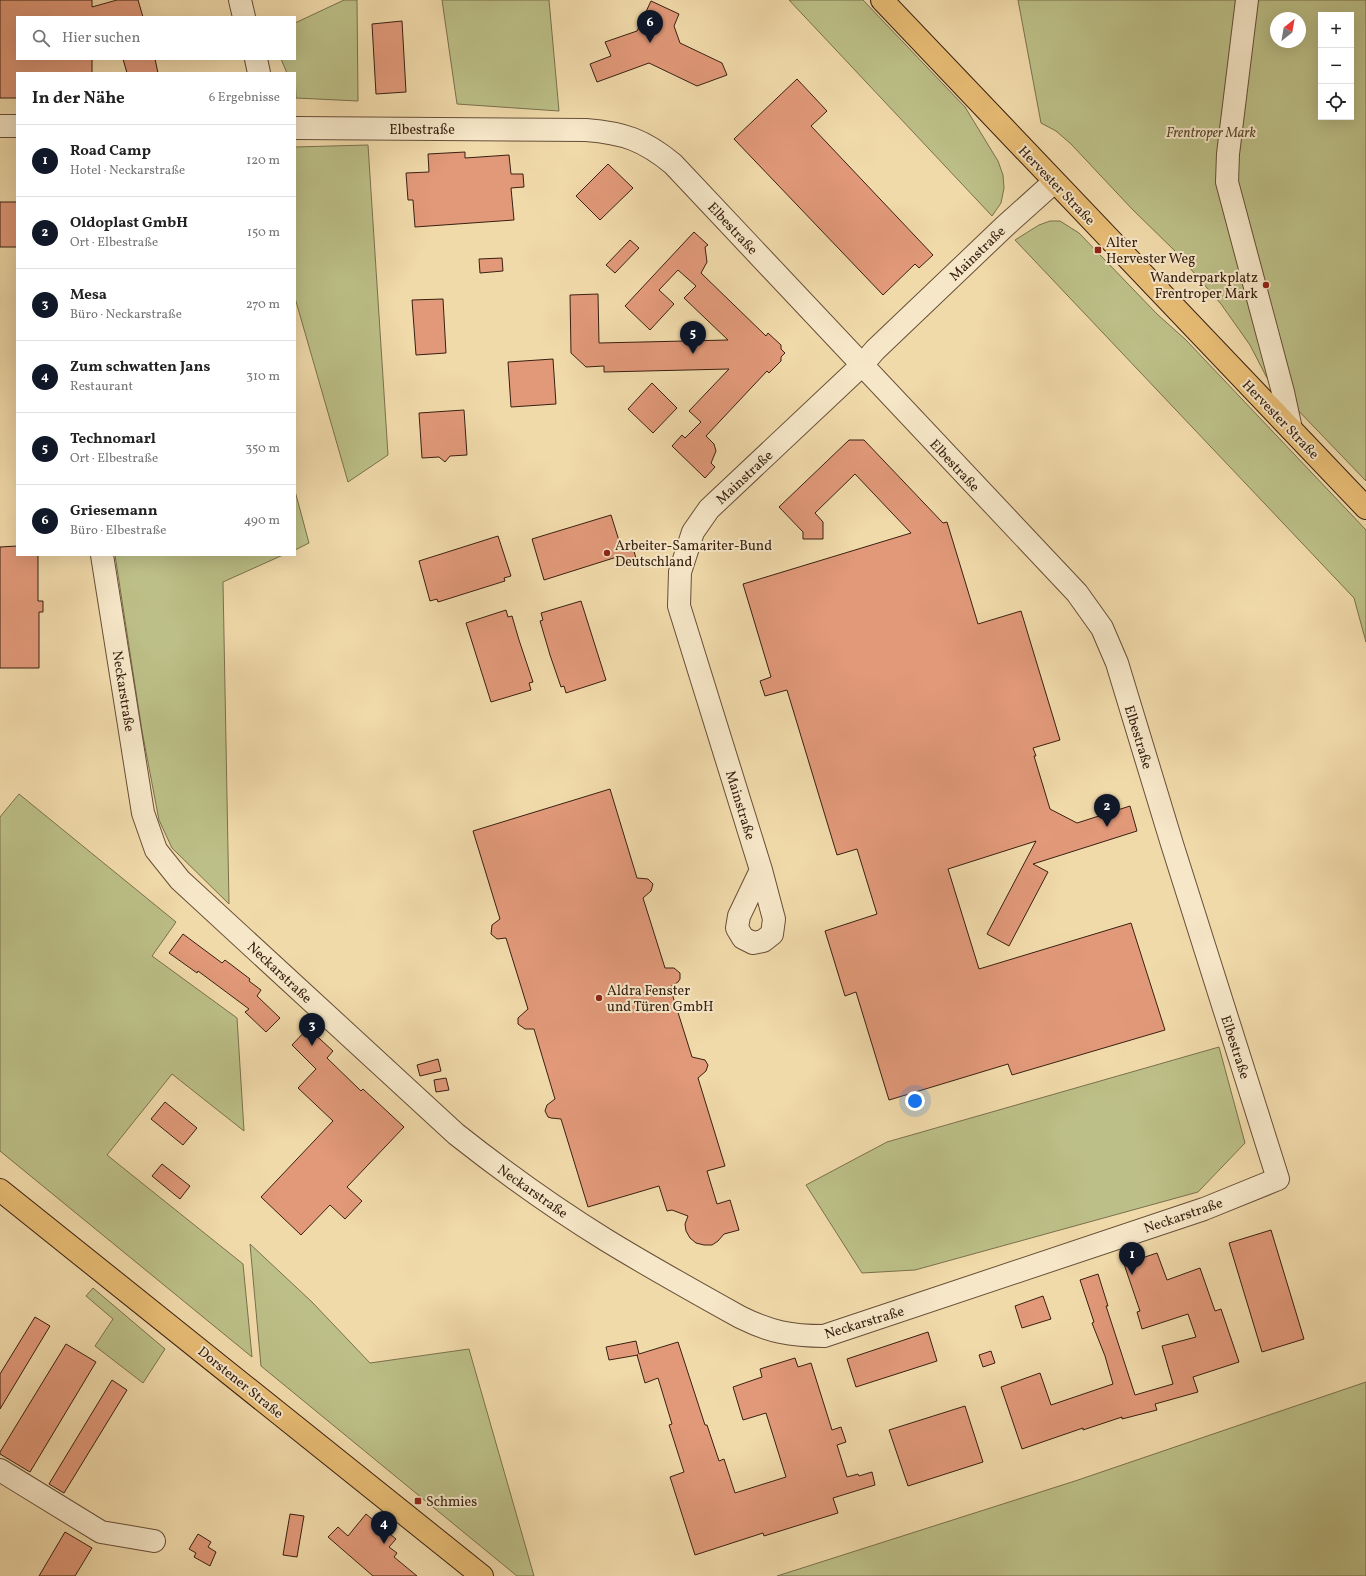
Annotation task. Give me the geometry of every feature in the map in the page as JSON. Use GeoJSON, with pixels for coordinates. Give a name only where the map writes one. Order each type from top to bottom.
{"type":"FeatureCollection","features":[{"type":"Feature","properties":{"kind":"main road","name":"Hervester Straße"},"geometry":{"type":"LineString","coordinates":[[882,0],[1366,508]]}},
{"type":"Feature","properties":{"kind":"main road","name":"Dorstener Straße"},"geometry":{"type":"LineString","coordinates":[[0,1190],[482,1576]]}},
{"type":"Feature","properties":{"kind":"street"},"geometry":{"type":"LineString","coordinates":[[240,0],[244,16]]}},
{"type":"Feature","properties":{"kind":"street"},"geometry":{"type":"LineString","coordinates":[[1247,0],[1228,154],[1227,182],[1283,392],[1291,429]]}},
{"type":"Feature","properties":{"kind":"street"},"geometry":{"type":"LineString","coordinates":[[256,60],[259,72]]}},
{"type":"Feature","properties":{"kind":"street"},"geometry":{"type":"LineString","coordinates":[[0,126],[16,126]]}},
{"type":"Feature","properties":{"kind":"street","name":"Elbestraße"},"geometry":{"type":"LineString","coordinates":[[296,128],[586,130],[608,132],[638,140],[656,150],[673,164],[1077,593],[1102,628],[1117,663],[1174,852],[1278,1179]]}},
{"type":"Feature","properties":{"kind":"street","name":"Mainstraße"},"geometry":{"type":"LineString","coordinates":[[761,870],[680,606],[680,572],[693,532],[709,509],[862,365],[875,350],[1004,227],[1054,182]]}},
{"type":"Feature","properties":{"kind":"street","name":"Neckarstraße"},"geometry":{"type":"LineString","coordinates":[[102,556],[143,813],[156,850],[180,880],[451,1129],[492,1162],[605,1240],[740,1317],[762,1328],[782,1333],[824,1336],[1204,1209],[1278,1179]]}},
{"type":"Feature","properties":{"kind":"street"},"geometry":{"type":"LineString","coordinates":[[0,1470],[101,1532],[154,1541]]}},
{"type":"Feature","properties":{"kind":"green space"},"geometry":{"type":"Polygon","coordinates":[[[344,0],[357,0],[358,101],[296,98],[296,72],[287,72],[281,60],[296,60],[296,23],[344,0]]]}},
{"type":"Feature","properties":{"kind":"green space"},"geometry":{"type":"Polygon","coordinates":[[[442,0],[549,0],[559,111],[457,104],[442,0]]]}},
{"type":"Feature","properties":{"kind":"green space"},"geometry":{"type":"Polygon","coordinates":[[[789,0],[863,0],[965,107],[998,161],[1003,175],[1004,188],[1001,203],[992,216],[789,0]]]}},
{"type":"Feature","properties":{"kind":"green space","name":"Frentroper Mark"},"geometry":{"type":"Polygon","coordinates":[[[1018,0],[1366,0],[1366,481],[1267,378],[1250,345],[1221,304],[1176,252],[1132,209],[1071,144],[1056,131],[1041,123],[1018,0]]]}},
{"type":"Feature","properties":{"kind":"green space"},"geometry":{"type":"Polygon","coordinates":[[[368,145],[388,455],[348,482],[296,301],[296,147],[368,145]]]}},
{"type":"Feature","properties":{"kind":"green space"},"geometry":{"type":"Polygon","coordinates":[[[1050,221],[1060,221],[1079,233],[1157,314],[1186,340],[1366,530],[1366,642],[1354,598],[1015,240],[1039,225],[1050,221]]]}},
{"type":"Feature","properties":{"kind":"green space"},"geometry":{"type":"Polygon","coordinates":[[[296,495],[309,543],[296,550],[296,495]]]}},
{"type":"Feature","properties":{"kind":"green space"},"geometry":{"type":"Polygon","coordinates":[[[115,556],[281,556],[223,582],[229,904],[172,848],[159,820],[142,731],[115,556]]]}},
{"type":"Feature","properties":{"kind":"green space"},"geometry":{"type":"Polygon","coordinates":[[[19,794],[176,922],[152,956],[237,1018],[244,1131],[172,1074],[107,1155],[243,1264],[252,1357],[0,1151],[0,817],[19,794]]]}},
{"type":"Feature","properties":{"kind":"green space"},"geometry":{"type":"Polygon","coordinates":[[[1219,1047],[1245,1143],[1198,1192],[915,1270],[862,1273],[806,1185],[887,1142],[1219,1047]]]}},
{"type":"Feature","properties":{"kind":"green space"},"geometry":{"type":"Polygon","coordinates":[[[250,1244],[312,1302],[370,1363],[469,1349],[534,1576],[517,1576],[261,1366],[250,1244]]]}},
{"type":"Feature","properties":{"kind":"green space"},"geometry":{"type":"Polygon","coordinates":[[[93,1288],[165,1349],[143,1383],[95,1346],[113,1319],[86,1296],[93,1288]]]}},
{"type":"Feature","properties":{"kind":"green space"},"geometry":{"type":"Polygon","coordinates":[[[1366,1382],[1366,1576],[777,1576],[1075,1481],[1366,1382]]]}},
{"type":"Feature","properties":{"kind":"building"},"geometry":{"type":"Polygon","coordinates":[[[0,0],[92,0],[92,7],[117,0],[138,0],[143,16],[16,16],[16,60],[92,60],[92,72],[16,72],[16,98],[0,98],[0,0]]]}},
{"type":"Feature","properties":{"kind":"building"},"geometry":{"type":"Polygon","coordinates":[[[651,1],[679,14],[674,26],[680,43],[722,63],[727,75],[697,86],[649,63],[597,82],[590,64],[611,56],[605,42],[637,31],[651,1]]]}},
{"type":"Feature","properties":{"kind":"building"},"geometry":{"type":"Polygon","coordinates":[[[402,21],[406,92],[376,94],[372,24],[402,21]]]}},
{"type":"Feature","properties":{"kind":"building"},"geometry":{"type":"Polygon","coordinates":[[[123,60],[155,60],[158,72],[127,72],[123,60]]]}},
{"type":"Feature","properties":{"kind":"building"},"geometry":{"type":"Polygon","coordinates":[[[797,79],[827,111],[811,126],[933,255],[919,268],[915,264],[883,295],[734,139],[797,79]]]}},
{"type":"Feature","properties":{"kind":"building"},"geometry":{"type":"Polygon","coordinates":[[[465,152],[465,158],[509,155],[511,174],[523,174],[524,187],[511,188],[514,220],[415,227],[413,200],[408,200],[406,173],[429,172],[428,154],[465,152]]]}},
{"type":"Feature","properties":{"kind":"building"},"geometry":{"type":"Polygon","coordinates":[[[608,164],[633,188],[600,220],[576,196],[608,164]]]}},
{"type":"Feature","properties":{"kind":"building"},"geometry":{"type":"Polygon","coordinates":[[[0,202],[16,202],[16,247],[0,247],[0,202]]]}},
{"type":"Feature","properties":{"kind":"building"},"geometry":{"type":"Polygon","coordinates":[[[694,232],[708,245],[705,247],[707,262],[701,273],[766,336],[768,333],[781,345],[781,349],[785,353],[781,357],[781,361],[769,373],[767,371],[706,436],[714,444],[716,451],[711,463],[715,467],[705,478],[672,446],[682,435],[685,438],[701,422],[689,411],[729,369],[604,372],[604,366],[586,367],[571,353],[570,295],[598,294],[599,343],[728,340],[684,298],[696,286],[678,270],[659,290],[674,304],[650,330],[625,306],[694,232]]]}},
{"type":"Feature","properties":{"kind":"building"},"geometry":{"type":"Polygon","coordinates":[[[630,240],[639,248],[615,273],[606,265],[630,240]]]}},
{"type":"Feature","properties":{"kind":"building"},"geometry":{"type":"Polygon","coordinates":[[[502,258],[503,271],[480,273],[479,259],[502,258]]]}},
{"type":"Feature","properties":{"kind":"building"},"geometry":{"type":"Polygon","coordinates":[[[443,299],[446,353],[416,355],[412,300],[443,299]]]}},
{"type":"Feature","properties":{"kind":"building"},"geometry":{"type":"Polygon","coordinates":[[[553,359],[556,404],[511,407],[508,362],[553,359]]]}},
{"type":"Feature","properties":{"kind":"building"},"geometry":{"type":"Polygon","coordinates":[[[652,383],[677,408],[653,433],[628,409],[652,383]]]}},
{"type":"Feature","properties":{"kind":"building"},"geometry":{"type":"Polygon","coordinates":[[[464,410],[467,455],[450,456],[445,462],[439,457],[422,458],[419,413],[464,410]]]}},
{"type":"Feature","properties":{"kind":"building"},"geometry":{"type":"Polygon","coordinates":[[[849,440],[864,440],[943,523],[947,522],[978,624],[1021,611],[1060,740],[1033,748],[1050,809],[1077,823],[1130,806],[1137,831],[1033,864],[1048,872],[1009,946],[987,934],[1036,841],[948,869],[979,969],[1131,923],[1165,1030],[1012,1075],[1008,1064],[889,1100],[856,992],[845,996],[825,931],[877,914],[857,849],[837,855],[787,690],[765,696],[760,681],[771,677],[743,584],[911,533],[855,474],[815,513],[823,522],[823,539],[803,539],[803,532],[779,507],[849,440]]]}},
{"type":"Feature","properties":{"kind":"building"},"geometry":{"type":"Polygon","coordinates":[[[611,515],[621,547],[632,544],[637,562],[624,566],[620,556],[544,580],[532,539],[611,515]]]}},
{"type":"Feature","properties":{"kind":"building"},"geometry":{"type":"Polygon","coordinates":[[[498,536],[511,576],[504,578],[505,581],[438,602],[437,599],[430,601],[419,561],[498,536]]]}},
{"type":"Feature","properties":{"kind":"building"},"geometry":{"type":"Polygon","coordinates":[[[16,546],[16,556],[38,556],[38,601],[43,601],[43,612],[39,612],[39,668],[0,668],[0,547],[16,546]]]}},
{"type":"Feature","properties":{"kind":"building"},"geometry":{"type":"Polygon","coordinates":[[[581,601],[606,680],[566,693],[564,686],[561,687],[550,655],[540,621],[543,620],[541,613],[581,601]]]}},
{"type":"Feature","properties":{"kind":"building"},"geometry":{"type":"Polygon","coordinates":[[[506,610],[508,617],[512,616],[533,682],[529,683],[531,690],[491,702],[466,623],[506,610]]]}},
{"type":"Feature","properties":{"kind":"building","name":"Aldra Fenster und Türen GmbH"},"geometry":{"type":"Polygon","coordinates":[[[610,789],[637,878],[648,879],[653,884],[651,891],[643,898],[665,968],[674,968],[680,973],[680,979],[678,982],[670,987],[692,1057],[705,1060],[708,1065],[706,1071],[698,1078],[725,1166],[707,1171],[717,1204],[730,1200],[739,1230],[724,1234],[712,1245],[696,1243],[690,1238],[686,1231],[685,1224],[688,1216],[672,1210],[667,1211],[659,1186],[588,1207],[561,1119],[548,1117],[545,1111],[547,1105],[555,1099],[534,1029],[525,1029],[518,1024],[518,1018],[528,1009],[506,938],[497,939],[491,934],[492,925],[500,919],[473,831],[610,789]]]}},
{"type":"Feature","properties":{"kind":"building"},"geometry":{"type":"Polygon","coordinates":[[[183,934],[222,963],[225,960],[250,979],[249,981],[261,990],[257,996],[280,1018],[266,1032],[245,1012],[249,1009],[198,971],[197,973],[169,953],[183,934]]]}},
{"type":"Feature","properties":{"kind":"building"},"geometry":{"type":"Polygon","coordinates":[[[308,1028],[333,1051],[327,1058],[361,1091],[363,1089],[404,1127],[347,1187],[362,1201],[345,1219],[330,1205],[301,1235],[261,1197],[333,1121],[298,1088],[316,1069],[292,1045],[308,1028]]]}},
{"type":"Feature","properties":{"kind":"building"},"geometry":{"type":"Polygon","coordinates":[[[438,1059],[441,1071],[420,1076],[417,1065],[438,1059]]]}},
{"type":"Feature","properties":{"kind":"building"},"geometry":{"type":"Polygon","coordinates":[[[446,1078],[449,1090],[436,1092],[434,1080],[446,1078]]]}},
{"type":"Feature","properties":{"kind":"building"},"geometry":{"type":"Polygon","coordinates":[[[165,1102],[197,1128],[183,1145],[151,1119],[165,1102]]]}},
{"type":"Feature","properties":{"kind":"building"},"geometry":{"type":"Polygon","coordinates":[[[162,1164],[190,1186],[180,1199],[152,1176],[162,1164]]]}},
{"type":"Feature","properties":{"kind":"building"},"geometry":{"type":"Polygon","coordinates":[[[1271,1230],[1304,1339],[1262,1352],[1229,1243],[1271,1230]]]}},
{"type":"Feature","properties":{"kind":"building"},"geometry":{"type":"Polygon","coordinates":[[[1157,1253],[1167,1280],[1200,1268],[1215,1311],[1221,1309],[1239,1362],[1193,1377],[1198,1392],[1155,1404],[1157,1410],[1122,1419],[1122,1417],[1083,1430],[1083,1428],[1022,1449],[1001,1387],[1040,1373],[1051,1405],[1113,1384],[1105,1356],[1092,1323],[1094,1322],[1080,1280],[1098,1274],[1108,1306],[1106,1306],[1135,1395],[1173,1384],[1162,1346],[1196,1337],[1188,1314],[1142,1329],[1137,1312],[1140,1311],[1124,1264],[1157,1253]]]}},
{"type":"Feature","properties":{"kind":"building"},"geometry":{"type":"Polygon","coordinates":[[[1043,1296],[1051,1319],[1022,1328],[1015,1306],[1043,1296]]]}},
{"type":"Feature","properties":{"kind":"building"},"geometry":{"type":"Polygon","coordinates":[[[35,1317],[50,1326],[0,1409],[0,1374],[35,1317]]]}},
{"type":"Feature","properties":{"kind":"building"},"geometry":{"type":"Polygon","coordinates":[[[928,1332],[937,1361],[856,1387],[847,1359],[928,1332]]]}},
{"type":"Feature","properties":{"kind":"building"},"geometry":{"type":"Polygon","coordinates":[[[636,1341],[639,1354],[678,1342],[705,1425],[707,1425],[719,1461],[724,1459],[735,1493],[786,1477],[766,1413],[743,1420],[733,1387],[762,1377],[760,1369],[795,1358],[798,1367],[811,1363],[832,1430],[841,1427],[846,1442],[837,1445],[847,1477],[858,1474],[859,1476],[872,1472],[875,1485],[833,1498],[838,1513],[764,1536],[763,1533],[695,1555],[670,1477],[684,1472],[669,1425],[672,1424],[658,1378],[645,1383],[637,1355],[609,1360],[606,1347],[636,1341]]]}},
{"type":"Feature","properties":{"kind":"building"},"geometry":{"type":"Polygon","coordinates":[[[66,1344],[96,1362],[30,1472],[0,1454],[0,1452],[66,1344]]]}},
{"type":"Feature","properties":{"kind":"building"},"geometry":{"type":"Polygon","coordinates":[[[991,1351],[995,1363],[983,1367],[979,1355],[991,1351]]]}},
{"type":"Feature","properties":{"kind":"building"},"geometry":{"type":"Polygon","coordinates":[[[112,1380],[127,1390],[64,1493],[49,1484],[112,1380]]]}},
{"type":"Feature","properties":{"kind":"building"},"geometry":{"type":"Polygon","coordinates":[[[965,1406],[983,1462],[908,1486],[889,1430],[965,1406]]]}},
{"type":"Feature","properties":{"kind":"building"},"geometry":{"type":"Polygon","coordinates":[[[290,1514],[304,1516],[297,1557],[283,1555],[290,1514]]]}},
{"type":"Feature","properties":{"kind":"building"},"geometry":{"type":"Polygon","coordinates":[[[366,1514],[396,1539],[389,1547],[397,1553],[394,1557],[417,1576],[373,1576],[328,1537],[338,1527],[348,1536],[366,1514]]]}},
{"type":"Feature","properties":{"kind":"building"},"geometry":{"type":"Polygon","coordinates":[[[65,1532],[92,1548],[75,1576],[39,1576],[65,1532]]]}},
{"type":"Feature","properties":{"kind":"building"},"geometry":{"type":"Polygon","coordinates":[[[198,1534],[211,1542],[208,1547],[216,1552],[210,1566],[194,1557],[196,1553],[189,1549],[198,1534]]]}},
{"type":"Feature","properties":{"kind":"place","name":"Griesemann"},"geometry":{"type":"Point","coordinates":[650,43]}},
{"type":"Feature","properties":{"kind":"place","name":"Alter Hervester Weg"},"geometry":{"type":"Point","coordinates":[1098,250]}},
{"type":"Feature","properties":{"kind":"place","name":"Wanderparkplatz Frentroper Mark"},"geometry":{"type":"Point","coordinates":[1266,285]}},
{"type":"Feature","properties":{"kind":"place","name":"Technomarl"},"geometry":{"type":"Point","coordinates":[693,354]}},
{"type":"Feature","properties":{"kind":"place","name":"Arbeiter-Samariter-Bund Deutschland"},"geometry":{"type":"Point","coordinates":[607,553]}},
{"type":"Feature","properties":{"kind":"place","name":"Oldoplast GmbH"},"geometry":{"type":"Point","coordinates":[1107,827]}},
{"type":"Feature","properties":{"kind":"place","name":"Aldra Fenster und Türen GmbH"},"geometry":{"type":"Point","coordinates":[599,998]}},
{"type":"Feature","properties":{"kind":"place","name":"Mesa"},"geometry":{"type":"Point","coordinates":[312,1046]}},
{"type":"Feature","properties":{"kind":"place","name":"Road Camp"},"geometry":{"type":"Point","coordinates":[1132,1275]}},
{"type":"Feature","properties":{"kind":"place","name":"Schmies"},"geometry":{"type":"Point","coordinates":[418,1501]}},
{"type":"Feature","properties":{"kind":"place","name":"Zum schwatten Jans"},"geometry":{"type":"Point","coordinates":[384,1544]}}]}
